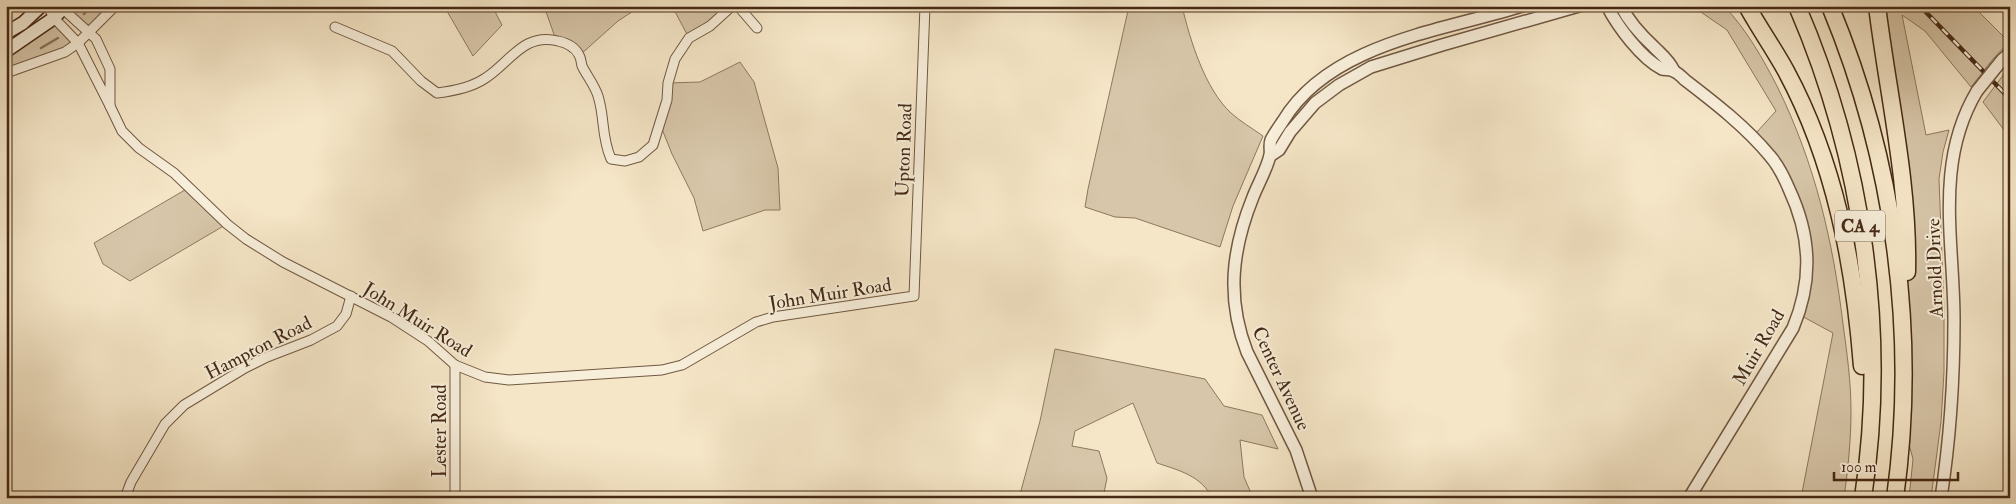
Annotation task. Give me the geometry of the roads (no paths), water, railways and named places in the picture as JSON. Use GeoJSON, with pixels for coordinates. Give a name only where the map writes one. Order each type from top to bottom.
{"type":"FeatureCollection","features":[{"type":"Feature","properties":{"kind":"highway"},"geometry":{"type":"LineString","coordinates":[[1736,6],[1755,21]]}},
{"type":"Feature","properties":{"kind":"highway"},"geometry":{"type":"LineString","coordinates":[[1747,6],[1786,71],[1820,148],[1843,225],[1858,318],[1868,456]]}},
{"type":"Feature","properties":{"kind":"highway","name":"CA 4"},"geometry":{"type":"LineString","coordinates":[[1797,6],[1819,63],[1837,118],[1861,229],[1872,342],[1872,399],[1863,498]]}},
{"type":"Feature","properties":{"kind":"highway","name":"CA 4"},"geometry":{"type":"LineString","coordinates":[[1830,6],[1863,99],[1882,173],[1895,248],[1902,324],[1902,419],[1895,498]]}},
{"type":"Feature","properties":{"kind":"highway"},"geometry":{"type":"LineString","coordinates":[[1877,6],[1904,195],[1907,264],[1902,324]]}},
{"type":"Feature","properties":{"kind":"main road"},"geometry":{"type":"LineString","coordinates":[[6,34],[23,23],[41,6]]}},
{"type":"Feature","properties":{"kind":"main road"},"geometry":{"type":"LineString","coordinates":[[6,51],[60,10]]}},
{"type":"Feature","properties":{"kind":"street","name":"John Muir Road"},"geometry":{"type":"LineString","coordinates":[[48,6],[60,10],[96,39],[110,69],[110,106]]}},
{"type":"Feature","properties":{"kind":"street"},"geometry":{"type":"LineString","coordinates":[[6,72],[65,52],[78,43],[115,6]]}},
{"type":"Feature","properties":{"kind":"street"},"geometry":{"type":"LineString","coordinates":[[336,27],[392,51],[420,81],[437,93],[458,91],[483,80],[499,68],[518,49],[536,40],[556,40],[569,44],[580,55],[582,65],[598,96],[604,144],[611,159],[625,161],[638,157],[653,145],[667,100],[668,82],[675,59],[689,38],[710,26],[732,6]]}},
{"type":"Feature","properties":{"kind":"street"},"geometry":{"type":"LineString","coordinates":[[738,6],[757,28]]}},
{"type":"Feature","properties":{"kind":"street","name":"Upton Road"},"geometry":{"type":"LineString","coordinates":[[914,296],[925,6]]}},
{"type":"Feature","properties":{"kind":"street","name":"Center Avenue"},"geometry":{"type":"LineString","coordinates":[[1312,498],[1296,450],[1247,352],[1236,313],[1233,286],[1241,226],[1270,156],[1270,141],[1304,92],[1332,71],[1356,57],[1441,28],[1522,6]]}},
{"type":"Feature","properties":{"kind":"street","name":"Center Avenue"},"geometry":{"type":"LineString","coordinates":[[1270,156],[1279,150],[1290,132],[1314,103],[1339,85],[1372,67],[1579,6]]}},
{"type":"Feature","properties":{"kind":"street","name":"Muir Road"},"geometry":{"type":"LineString","coordinates":[[1607,6],[1622,30],[1645,56],[1662,69],[1674,71]]}},
{"type":"Feature","properties":{"kind":"street","name":"Muir Road"},"geometry":{"type":"LineString","coordinates":[[1621,6],[1628,19],[1640,33],[1670,61],[1674,71],[1748,131],[1772,157],[1783,175],[1796,204],[1806,236],[1807,259],[1803,300],[1793,328],[1689,498]]}},
{"type":"Feature","properties":{"kind":"street","name":"John Muir Road"},"geometry":{"type":"LineString","coordinates":[[60,10],[122,131],[139,148],[174,173],[234,229],[283,262],[392,317],[428,341],[455,365],[485,377],[508,380],[662,370],[682,365],[756,322],[773,317],[914,296]]}},
{"type":"Feature","properties":{"kind":"street","name":"Arnold Drive"},"geometry":{"type":"LineString","coordinates":[[1941,498],[1951,417],[1954,362],[1954,307],[1949,187],[1951,161],[1962,122],[1977,91],[2006,57]]}},
{"type":"Feature","properties":{"kind":"street","name":"Hampton Road"},"geometry":{"type":"LineString","coordinates":[[125,498],[131,482],[165,424],[184,405],[245,368],[267,357],[311,340],[337,326],[346,314],[351,296]]}},
{"type":"Feature","properties":{"kind":"street","name":"Lester Road"},"geometry":{"type":"LineString","coordinates":[[455,365],[455,498]]}},
{"type":"Feature","properties":{"kind":"waterway"},"geometry":{"type":"LineString","coordinates":[[84,14],[90,6]]}},
{"type":"Feature","properties":{"kind":"waterway"},"geometry":{"type":"LineString","coordinates":[[41,48],[58,38]]}},
{"type":"Feature","properties":{"kind":"railway"},"geometry":{"type":"LineString","coordinates":[[1920,6],[2010,99]]}}]}
